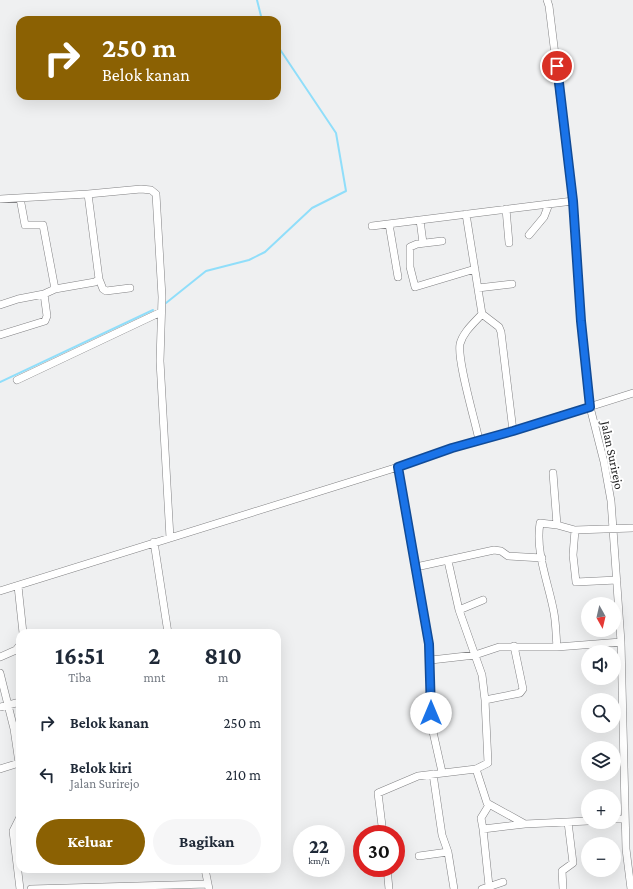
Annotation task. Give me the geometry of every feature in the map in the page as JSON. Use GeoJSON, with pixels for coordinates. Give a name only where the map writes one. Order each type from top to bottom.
{"type":"FeatureCollection","features":[{"type":"Feature","properties":{"kind":"street","name":"Jalan Surirejo"},"geometry":{"type":"LineString","coordinates":[[549,2],[573,201],[581,321],[590,407],[604,462],[611,501],[621,642],[625,819],[629,849],[631,889]]}},
{"type":"Feature","properties":{"kind":"street"},"geometry":{"type":"LineString","coordinates":[[0,199],[88,194],[141,189],[151,190],[156,194],[161,312],[160,360],[170,538]]}},
{"type":"Feature","properties":{"kind":"street"},"geometry":{"type":"LineString","coordinates":[[88,194],[99,279],[103,289],[106,291],[130,288]]}},
{"type":"Feature","properties":{"kind":"street"},"geometry":{"type":"LineString","coordinates":[[20,198],[25,225],[43,225],[55,289]]}},
{"type":"Feature","properties":{"kind":"street"},"geometry":{"type":"LineString","coordinates":[[372,226],[573,201]]}},
{"type":"Feature","properties":{"kind":"street"},"geometry":{"type":"LineString","coordinates":[[529,235],[544,217],[550,204]]}},
{"type":"Feature","properties":{"kind":"street"},"geometry":{"type":"LineString","coordinates":[[506,209],[509,243]]}},
{"type":"Feature","properties":{"kind":"street"},"geometry":{"type":"LineString","coordinates":[[466,214],[482,314],[499,327],[501,332],[513,431]]}},
{"type":"Feature","properties":{"kind":"street"},"geometry":{"type":"LineString","coordinates":[[420,220],[423,243]]}},
{"type":"Feature","properties":{"kind":"street"},"geometry":{"type":"LineString","coordinates":[[389,224],[398,277]]}},
{"type":"Feature","properties":{"kind":"street"},"geometry":{"type":"LineString","coordinates":[[442,241],[413,245],[410,250],[412,280],[415,286],[475,269]]}},
{"type":"Feature","properties":{"kind":"street"},"geometry":{"type":"LineString","coordinates":[[0,305],[18,299],[44,294],[55,289],[92,283],[99,279]]}},
{"type":"Feature","properties":{"kind":"street"},"geometry":{"type":"LineString","coordinates":[[478,288],[512,284]]}},
{"type":"Feature","properties":{"kind":"street"},"geometry":{"type":"LineString","coordinates":[[0,335],[45,321],[47,316],[44,294]]}},
{"type":"Feature","properties":{"kind":"street"},"geometry":{"type":"LineString","coordinates":[[17,380],[161,312]]}},
{"type":"Feature","properties":{"kind":"street"},"geometry":{"type":"LineString","coordinates":[[479,440],[462,368],[460,345],[464,335],[482,314]]}},
{"type":"Feature","properties":{"kind":"street"},"geometry":{"type":"LineString","coordinates":[[0,591],[398,467],[422,457],[513,431],[633,393]]}},
{"type":"Feature","properties":{"kind":"street"},"geometry":{"type":"LineString","coordinates":[[398,467],[431,660],[431,723],[442,772]]}},
{"type":"Feature","properties":{"kind":"street"},"geometry":{"type":"LineString","coordinates":[[553,473],[557,525]]}},
{"type":"Feature","properties":{"kind":"street"},"geometry":{"type":"LineString","coordinates":[[557,647],[554,613],[542,558],[540,523],[557,525],[575,530],[633,528]]}},
{"type":"Feature","properties":{"kind":"street"},"geometry":{"type":"LineString","coordinates":[[575,530],[573,555],[576,582],[617,580]]}},
{"type":"Feature","properties":{"kind":"street"},"geometry":{"type":"LineString","coordinates":[[154,542],[167,629]]}},
{"type":"Feature","properties":{"kind":"street"},"geometry":{"type":"LineString","coordinates":[[416,567],[494,550],[501,551],[508,556],[542,558]]}},
{"type":"Feature","properties":{"kind":"street"},"geometry":{"type":"LineString","coordinates":[[382,825],[378,793],[418,776],[476,769],[488,763],[485,700],[482,674],[459,610],[448,561]]}},
{"type":"Feature","properties":{"kind":"street"},"geometry":{"type":"LineString","coordinates":[[18,586],[23,629]]}},
{"type":"Feature","properties":{"kind":"street"},"geometry":{"type":"LineString","coordinates":[[459,610],[483,600]]}},
{"type":"Feature","properties":{"kind":"street"},"geometry":{"type":"LineString","coordinates":[[431,660],[476,656],[499,647],[557,647],[621,642]]}},
{"type":"Feature","properties":{"kind":"street"},"geometry":{"type":"LineString","coordinates":[[485,700],[520,693],[523,689],[514,646]]}},
{"type":"Feature","properties":{"kind":"street"},"geometry":{"type":"LineString","coordinates":[[0,657],[16,650]]}},
{"type":"Feature","properties":{"kind":"street"},"geometry":{"type":"LineString","coordinates":[[0,673],[16,733]]}},
{"type":"Feature","properties":{"kind":"street"},"geometry":{"type":"LineString","coordinates":[[0,707],[16,703]]}},
{"type":"Feature","properties":{"kind":"street"},"geometry":{"type":"LineString","coordinates":[[0,769],[16,767]]}},
{"type":"Feature","properties":{"kind":"street"},"geometry":{"type":"LineString","coordinates":[[476,769],[485,799],[489,805],[525,824]]}},
{"type":"Feature","properties":{"kind":"street"},"geometry":{"type":"LineString","coordinates":[[433,774],[442,835],[448,852],[454,889]]}},
{"type":"Feature","properties":{"kind":"street"},"geometry":{"type":"LineString","coordinates":[[489,805],[481,818],[483,829],[485,887],[503,882]]}},
{"type":"Feature","properties":{"kind":"street"},"geometry":{"type":"LineString","coordinates":[[483,829],[525,824],[581,821]]}},
{"type":"Feature","properties":{"kind":"street"},"geometry":{"type":"LineString","coordinates":[[563,889],[562,871],[573,863],[568,822]]}},
{"type":"Feature","properties":{"kind":"street"},"geometry":{"type":"LineString","coordinates":[[16,824],[13,830],[16,855]]}},
{"type":"Feature","properties":{"kind":"street"},"geometry":{"type":"LineString","coordinates":[[419,856],[448,852]]}},
{"type":"Feature","properties":{"kind":"street"},"geometry":{"type":"LineString","coordinates":[[18,873],[20,889]]}},
{"type":"Feature","properties":{"kind":"street"},"geometry":{"type":"LineString","coordinates":[[31,889],[208,886],[206,873]]}},
{"type":"Feature","properties":{"kind":"street"},"geometry":{"type":"LineString","coordinates":[[388,877],[389,889]]}},
{"type":"Feature","properties":{"kind":"waterway"},"geometry":{"type":"LineString","coordinates":[[257,0],[261,16]]}},
{"type":"Feature","properties":{"kind":"waterway"},"geometry":{"type":"LineString","coordinates":[[166,303],[206,271],[249,260],[265,252],[312,208],[346,191],[336,133],[281,51]]}},
{"type":"Feature","properties":{"kind":"waterway"},"geometry":{"type":"LineString","coordinates":[[0,382],[153,310]]}},
{"type":"Feature","properties":{"kind":"route"},"geometry":{"type":"LineString","coordinates":[[431,713],[431,657],[398,467],[422,457],[590,407],[581,321],[573,201],[557,66]]}}]}
